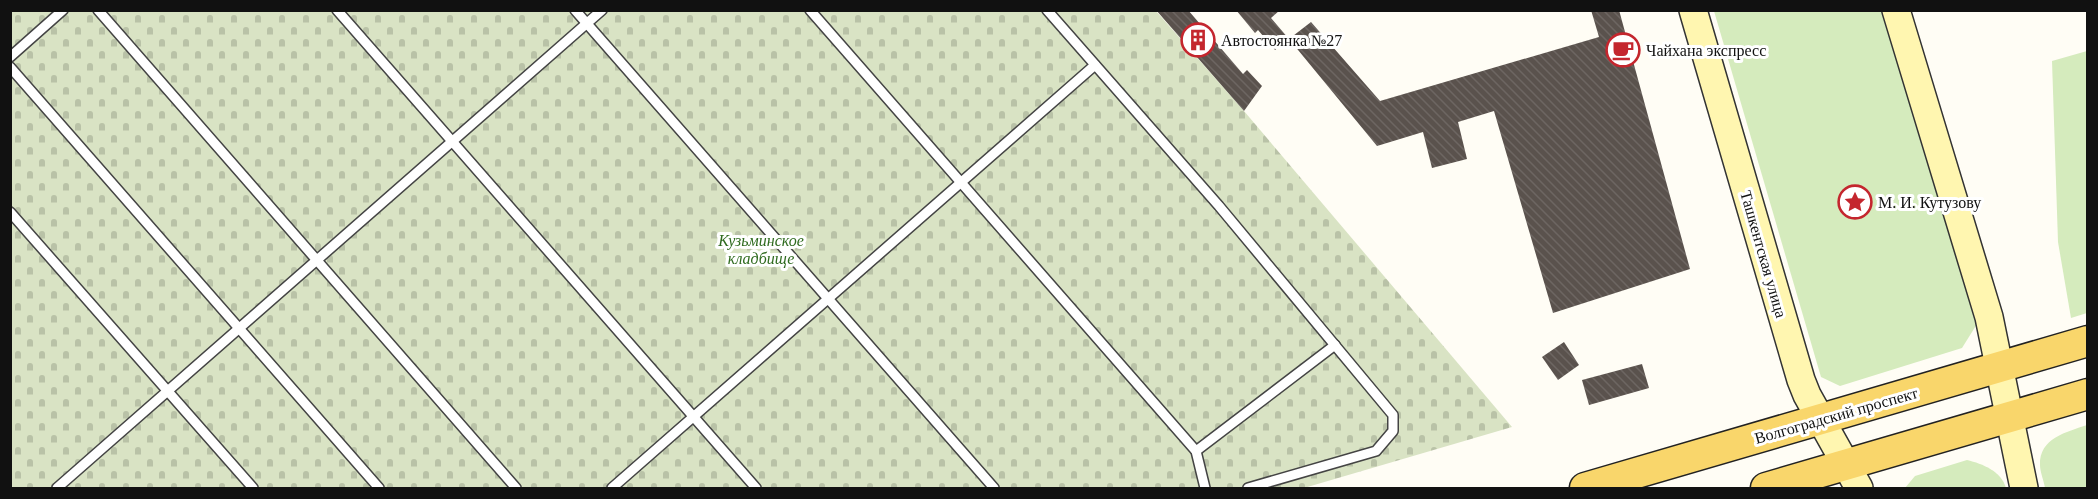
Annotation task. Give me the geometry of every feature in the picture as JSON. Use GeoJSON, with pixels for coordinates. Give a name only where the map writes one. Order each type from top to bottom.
{"type":"FeatureCollection","features":[{"type":"Feature","properties":{"kind":"main road","name":"Ташкентская улица"},"geometry":{"type":"LineString","coordinates":[[1693,10],[1801,380],[1853,477]]}},
{"type":"Feature","properties":{"kind":"main road"},"geometry":{"type":"LineString","coordinates":[[1896,10],[1989,317],[2024,489]]}},
{"type":"Feature","properties":{"kind":"main road","name":"Волгоградский проспект"},"geometry":{"type":"LineString","coordinates":[[1585,489],[2088,341]]}},
{"type":"Feature","properties":{"kind":"main road"},"geometry":{"type":"LineString","coordinates":[[1766,489],[1853,477],[2009,417],[2088,394]]}},
{"type":"Feature","properties":{"kind":"lane"},"geometry":{"type":"LineString","coordinates":[[10,57],[63,10]]}},
{"type":"Feature","properties":{"kind":"lane"},"geometry":{"type":"LineString","coordinates":[[98,10],[516,489]]}},
{"type":"Feature","properties":{"kind":"lane"},"geometry":{"type":"LineString","coordinates":[[337,10],[756,489]]}},
{"type":"Feature","properties":{"kind":"lane"},"geometry":{"type":"LineString","coordinates":[[575,10],[994,489]]}},
{"type":"Feature","properties":{"kind":"lane"},"geometry":{"type":"LineString","coordinates":[[57,489],[602,10]]}},
{"type":"Feature","properties":{"kind":"lane"},"geometry":{"type":"LineString","coordinates":[[810,10],[1196,451],[1205,489]]}},
{"type":"Feature","properties":{"kind":"lane"},"geometry":{"type":"LineString","coordinates":[[1047,10],[1219,206],[1392,415],[1392,431],[1376,452],[1248,489]]}},
{"type":"Feature","properties":{"kind":"lane"},"geometry":{"type":"LineString","coordinates":[[612,489],[1095,65]]}},
{"type":"Feature","properties":{"kind":"lane"},"geometry":{"type":"LineString","coordinates":[[10,67],[379,489]]}},
{"type":"Feature","properties":{"kind":"lane"},"geometry":{"type":"LineString","coordinates":[[10,212],[253,489]]}},
{"type":"Feature","properties":{"kind":"lane"},"geometry":{"type":"LineString","coordinates":[[1196,451],[1335,345]]}},
{"type":"Feature","properties":{"kind":"green space","name":"Кузьминское кладбище"},"geometry":{"type":"Polygon","coordinates":[[[10,11],[1156,11],[1244,111],[1512,427],[1304,488],[11,488],[10,11]]]}},
{"type":"Feature","properties":{"kind":"green space"},"geometry":{"type":"Polygon","coordinates":[[[1714,11],[1882,11],[1977,324],[1962,348],[1840,386],[1821,377],[1714,11]]]}},
{"type":"Feature","properties":{"kind":"green space"},"geometry":{"type":"Polygon","coordinates":[[[2087,51],[2087,313],[2071,318],[2058,242],[2052,61],[2087,51]]]}},
{"type":"Feature","properties":{"kind":"green space"},"geometry":{"type":"Polygon","coordinates":[[[2087,425],[2087,488],[2045,488],[2040,465],[2044,448],[2056,438],[2087,425]]]}},
{"type":"Feature","properties":{"kind":"green space"},"geometry":{"type":"Polygon","coordinates":[[[1967,460],[1985,466],[1996,473],[2006,488],[1905,488],[1915,476],[1967,460]]]}},
{"type":"Feature","properties":{"kind":"building","name":"Автостоянка №27"},"geometry":{"type":"Polygon","coordinates":[[[1156,10],[1188,10],[1243,74],[1247,70],[1262,86],[1244,111],[1156,10]]]}},
{"type":"Feature","properties":{"kind":"building"},"geometry":{"type":"Polygon","coordinates":[[[1236,10],[1280,10],[1271,18],[1289,39],[1275,50],[1258,30],[1255,33],[1236,10]]]}},
{"type":"Feature","properties":{"kind":"building"},"geometry":{"type":"Polygon","coordinates":[[[1591,10],[1619,10],[1690,269],[1553,313],[1494,111],[1458,122],[1467,159],[1432,168],[1423,132],[1377,146],[1289,39],[1311,22],[1380,101],[1599,37],[1591,10]]]}},
{"type":"Feature","properties":{"kind":"building"},"geometry":{"type":"Polygon","coordinates":[[[1564,342],[1579,365],[1558,380],[1542,357],[1564,342]]]}},
{"type":"Feature","properties":{"kind":"building"},"geometry":{"type":"Polygon","coordinates":[[[1642,364],[1649,388],[1589,405],[1582,380],[1642,364]]]}},
{"type":"Feature","properties":{"kind":"place","name":"Автостоянка №27"},"geometry":{"type":"Point","coordinates":[1198,40]}},
{"type":"Feature","properties":{"kind":"place","name":"Чайхана экспресс"},"geometry":{"type":"Point","coordinates":[1623,50]}},
{"type":"Feature","properties":{"kind":"place","name":"М. И. Кутузову"},"geometry":{"type":"Point","coordinates":[1855,202]}}]}
